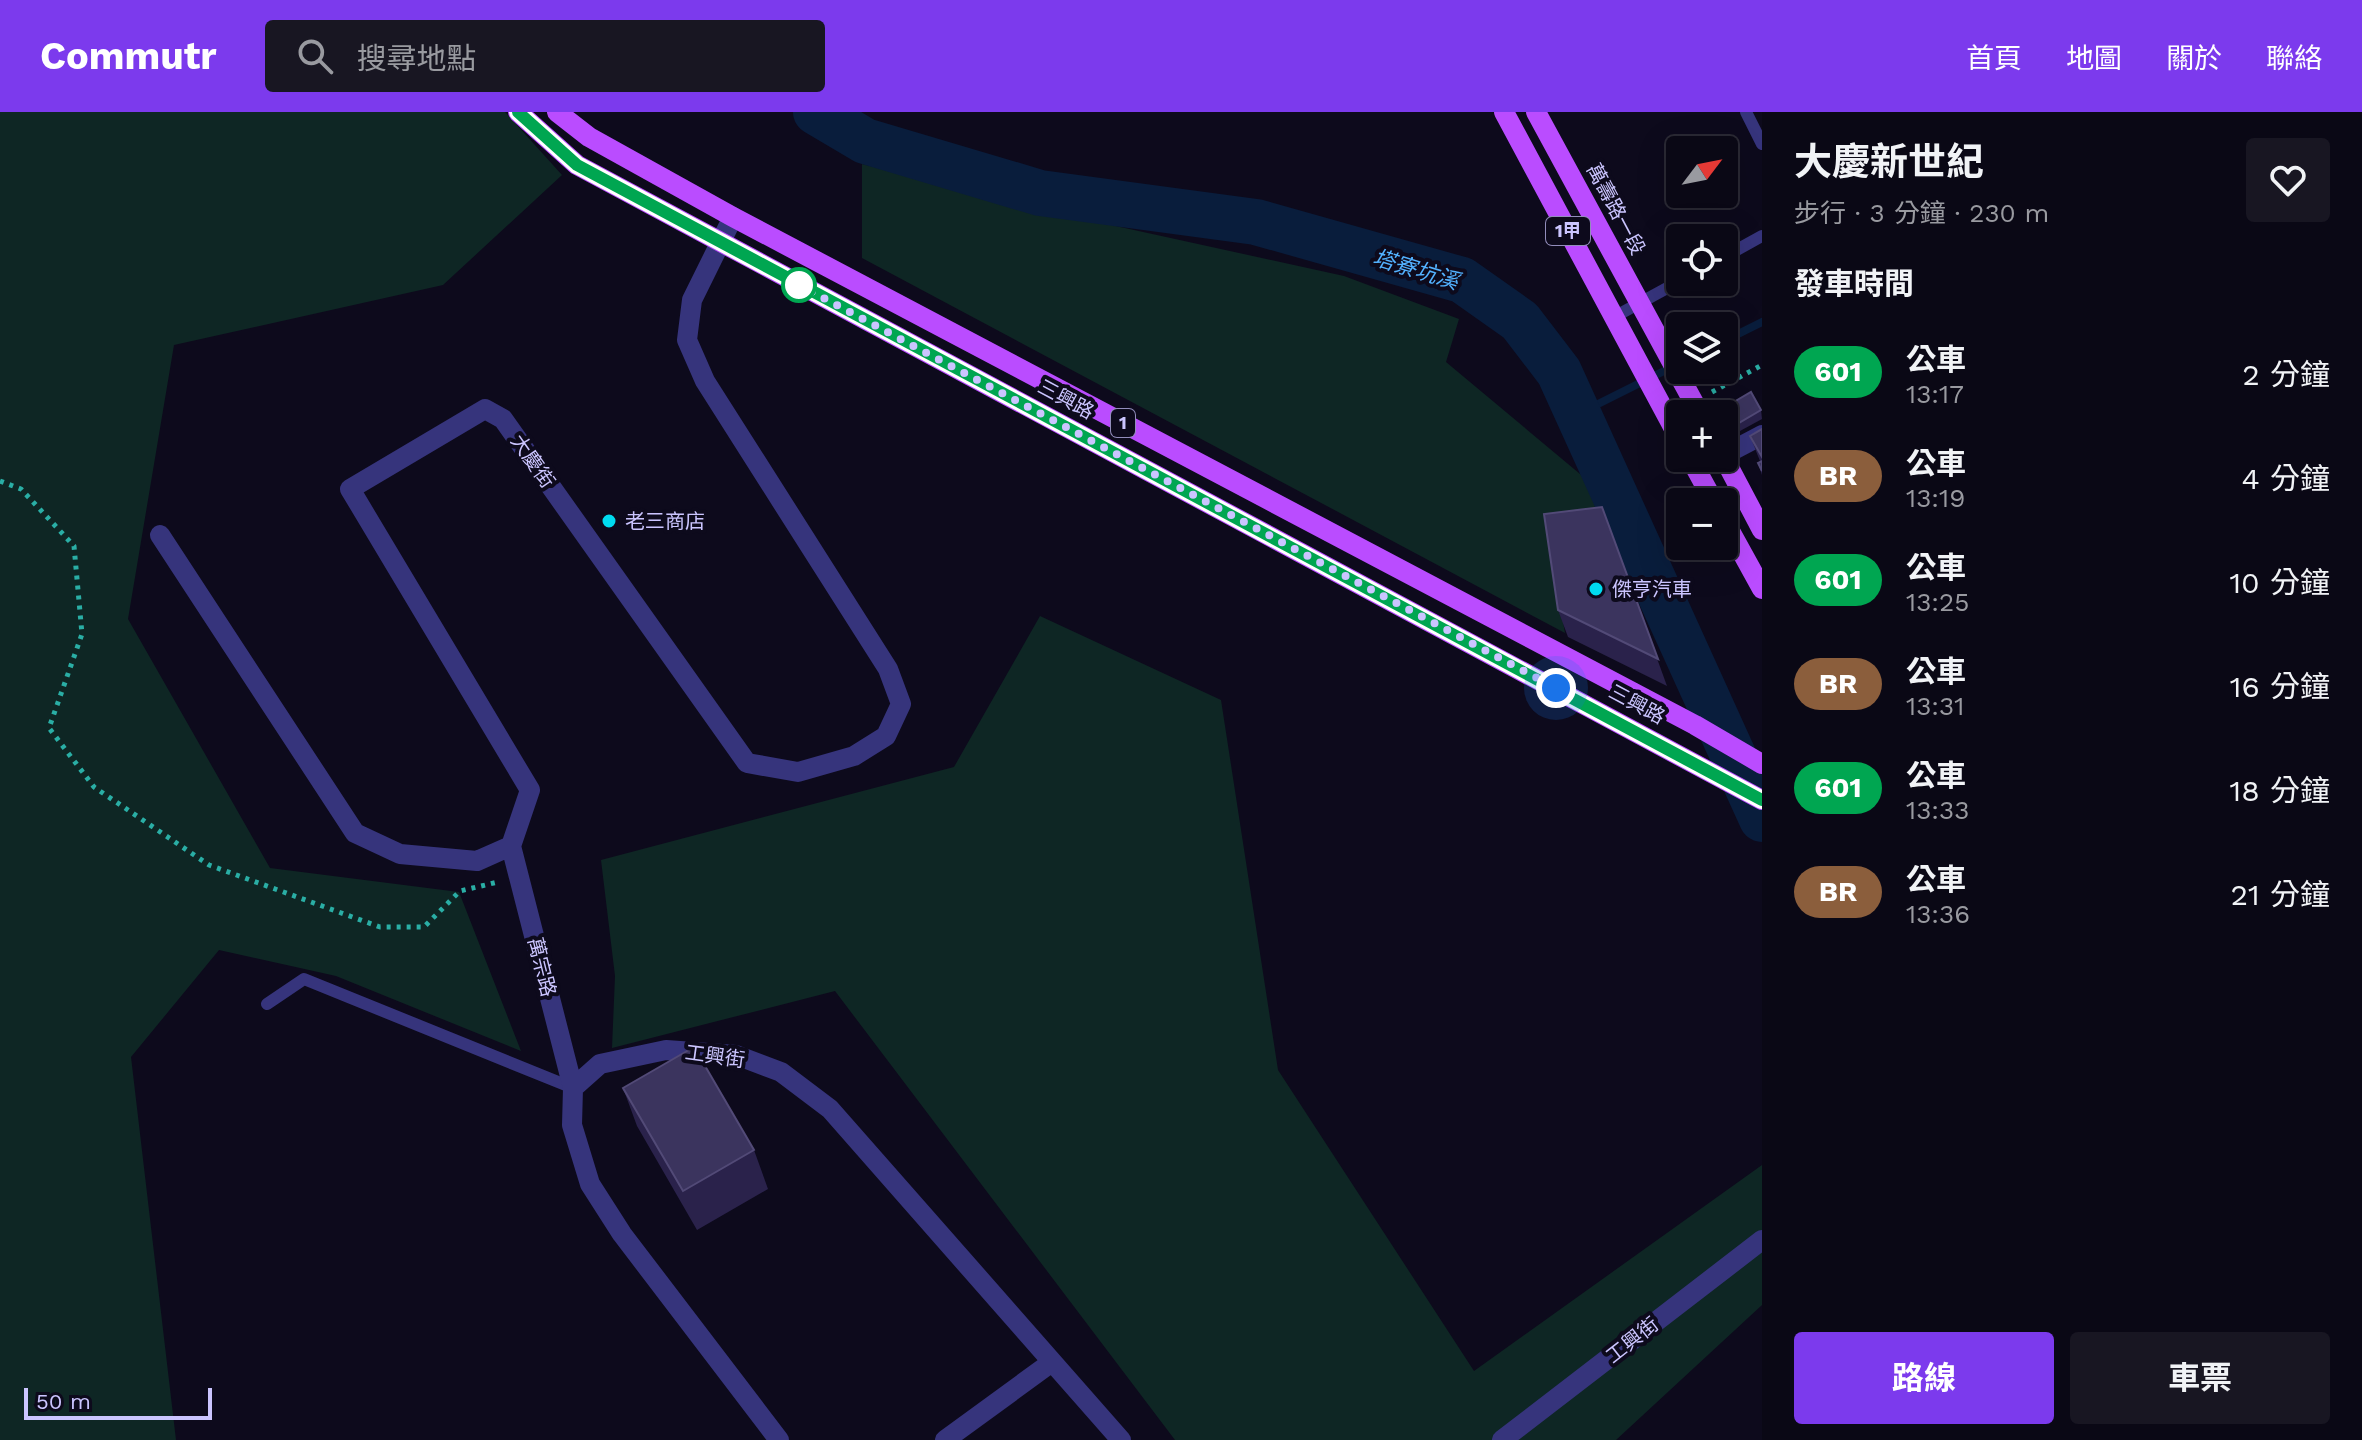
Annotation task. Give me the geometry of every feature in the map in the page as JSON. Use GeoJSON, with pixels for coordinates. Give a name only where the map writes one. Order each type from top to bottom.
{"type":"FeatureCollection","features":[{"type":"Feature","properties":{"kind":"main road","name":"三興路"},"geometry":{"type":"LineString","coordinates":[[518,112],[577,165],[1687,757],[1762,800]]}},
{"type":"Feature","properties":{"kind":"main road","name":"三興路"},"geometry":{"type":"LineString","coordinates":[[557,112],[589,137],[733,217],[1695,725],[1762,764]]}},
{"type":"Feature","properties":{"kind":"main road","name":"1甲"},"geometry":{"type":"LineString","coordinates":[[1504,112],[1666,414]]}},
{"type":"Feature","properties":{"kind":"main road","name":"萬壽路一段"},"geometry":{"type":"LineString","coordinates":[[1536,112],[1692,400]]}},
{"type":"Feature","properties":{"kind":"main road"},"geometry":{"type":"LineString","coordinates":[[1730,472],[1762,530]]}},
{"type":"Feature","properties":{"kind":"main road"},"geometry":{"type":"LineString","coordinates":[[1738,545],[1762,589]]}},
{"type":"Feature","properties":{"kind":"street","name":"大慶街"},"geometry":{"type":"LineString","coordinates":[[511,846],[530,790],[350,489],[485,409],[503,419],[747,763],[798,772],[854,756],[886,736],[901,704],[888,669],[705,381],[687,340],[692,300],[733,217]]}},
{"type":"Feature","properties":{"kind":"street"},"geometry":{"type":"LineString","coordinates":[[1738,448],[1762,435]]}},
{"type":"Feature","properties":{"kind":"street"},"geometry":{"type":"LineString","coordinates":[[160,535],[355,833],[400,854],[477,861],[511,846]]}},
{"type":"Feature","properties":{"kind":"street","name":"萬宗路"},"geometry":{"type":"LineString","coordinates":[[511,846],[573,1088]]}},
{"type":"Feature","properties":{"kind":"street","name":"工興街"},"geometry":{"type":"LineString","coordinates":[[573,1088],[600,1064],[666,1050],[736,1055],[781,1072],[830,1109],[1121,1440]]}},
{"type":"Feature","properties":{"kind":"street"},"geometry":{"type":"LineString","coordinates":[[573,1088],[572,1125],[590,1184],[622,1234],[779,1440]]}},
{"type":"Feature","properties":{"kind":"street","name":"工興街"},"geometry":{"type":"LineString","coordinates":[[1502,1440],[1762,1240]]}},
{"type":"Feature","properties":{"kind":"street"},"geometry":{"type":"LineString","coordinates":[[945,1440],[1052,1362]]}},
{"type":"Feature","properties":{"kind":"lane"},"geometry":{"type":"LineString","coordinates":[[1746,112],[1762,144]]}},
{"type":"Feature","properties":{"kind":"lane"},"geometry":{"type":"LineString","coordinates":[[1738,249],[1762,236]]}},
{"type":"Feature","properties":{"kind":"lane"},"geometry":{"type":"LineString","coordinates":[[1614,317],[1666,289]]}},
{"type":"Feature","properties":{"kind":"lane"},"geometry":{"type":"LineString","coordinates":[[267,1004],[304,979],[573,1088]]}},
{"type":"Feature","properties":{"kind":"path"},"geometry":{"type":"LineString","coordinates":[[1699,400],[1762,365]]}},
{"type":"Feature","properties":{"kind":"path"},"geometry":{"type":"LineString","coordinates":[[0,481],[21,489],[74,546],[82,634],[49,728],[94,787],[209,865],[380,927],[424,927],[460,891],[519,877]]}},
{"type":"Feature","properties":{"kind":"green space"},"geometry":{"type":"Polygon","coordinates":[[[0,112],[505,112],[562,175],[443,285],[174,345],[128,619],[270,868],[459,892],[521,1051],[336,976],[219,950],[131,1057],[176,1440],[0,1440],[0,112]]]}},
{"type":"Feature","properties":{"kind":"green space"},"geometry":{"type":"Polygon","coordinates":[[[862,164],[1061,214],[1344,276],[1459,319],[1446,362],[1592,484],[1613,532],[1549,539],[1565,633],[862,258],[862,164]]]}},
{"type":"Feature","properties":{"kind":"green space"},"geometry":{"type":"Polygon","coordinates":[[[1040,616],[1221,700],[1278,1070],[1474,1371],[1762,1165],[1762,1305],[1616,1440],[1175,1440],[835,991],[612,1048],[615,976],[601,860],[954,767],[1040,616]]]}},
{"type":"Feature","properties":{"kind":"building"},"geometry":{"type":"Polygon","coordinates":[[[1751,392],[1761,410],[1738,423],[1737,400],[1751,392]]]}},
{"type":"Feature","properties":{"kind":"building"},"geometry":{"type":"Polygon","coordinates":[[[1762,429],[1762,457],[1750,436],[1762,429]]]}},
{"type":"Feature","properties":{"kind":"building","name":"傑亨汽車"},"geometry":{"type":"Polygon","coordinates":[[[1602,507],[1658,659],[1558,610],[1544,514],[1602,507]]]}},
{"type":"Feature","properties":{"kind":"building"},"geometry":{"type":"Polygon","coordinates":[[[694,1047],[754,1150],[683,1191],[623,1088],[694,1047]]]}},
{"type":"Feature","properties":{"kind":"waterway","name":"塔寮坑溪"},"geometry":{"type":"LineString","coordinates":[[816,112],[865,141],[1040,193],[1256,222],[1462,280],[1520,321],[1559,372],[1762,819]]}},
{"type":"Feature","properties":{"kind":"waterway"},"geometry":{"type":"LineString","coordinates":[[1738,334],[1762,322]]}},
{"type":"Feature","properties":{"kind":"waterway"},"geometry":{"type":"LineString","coordinates":[[1578,414],[1666,370]]}},
{"type":"Feature","properties":{"kind":"bus line","name":"601"},"geometry":{"type":"LineString","coordinates":[[518,112],[577,165],[1687,757],[1762,800]]}},
{"type":"Feature","properties":{"kind":"place","name":"老三商店"},"geometry":{"type":"Point","coordinates":[609,521]}},
{"type":"Feature","properties":{"kind":"place","name":"傑亨汽車"},"geometry":{"type":"Point","coordinates":[1596,589]}},
{"type":"Feature","properties":{"kind":"route"},"geometry":{"type":"LineString","coordinates":[[799,285],[1556,688]]}}]}
